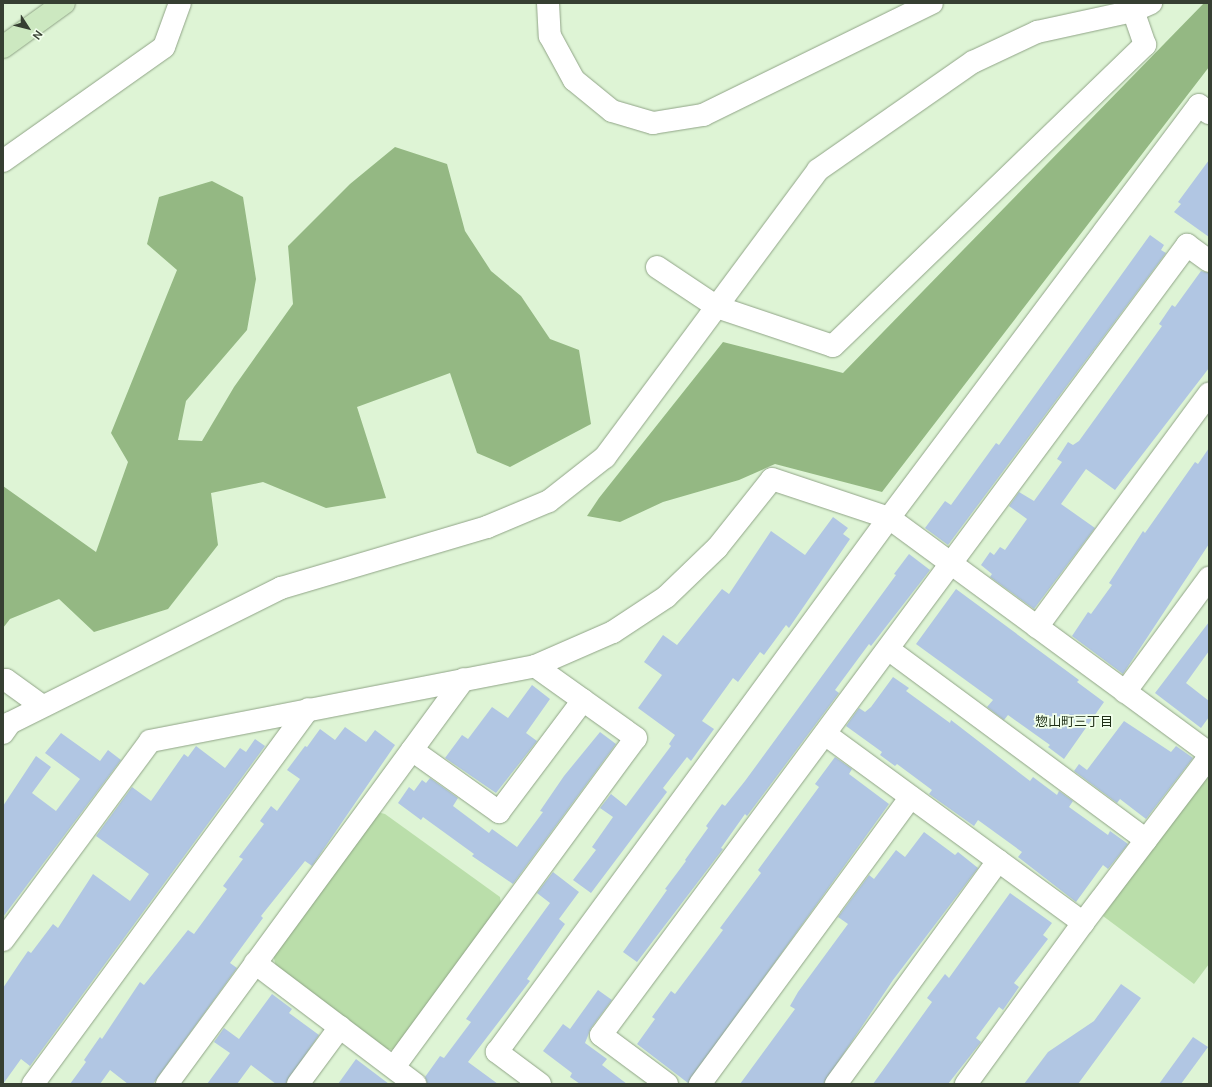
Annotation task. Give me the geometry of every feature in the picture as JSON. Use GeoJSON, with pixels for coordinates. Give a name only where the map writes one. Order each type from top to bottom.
{"type":"FeatureCollection","features":[{"type":"Feature","properties":{"kind":"main road"},"geometry":{"type":"LineString","coordinates":[[3,47],[64,3]]}},
{"type":"Feature","properties":{"kind":"street"},"geometry":{"type":"LineString","coordinates":[[3,161],[164,47],[180,3]]}},
{"type":"Feature","properties":{"kind":"street"},"geometry":{"type":"LineString","coordinates":[[548,3],[550,36],[574,80],[612,111],[653,123],[703,115],[932,3]]}},
{"type":"Feature","properties":{"kind":"street"},"geometry":{"type":"LineString","coordinates":[[3,733],[10,723],[42,706],[281,588],[487,527],[549,501],[605,457],[717,307],[818,170],[973,62],[1037,32],[1142,7],[1145,45],[833,346],[717,307],[657,267]]}},
{"type":"Feature","properties":{"kind":"street"},"geometry":{"type":"LineString","coordinates":[[540,1084],[497,1052],[889,518],[1198,105],[1209,113]]}},
{"type":"Feature","properties":{"kind":"street"},"geometry":{"type":"LineString","coordinates":[[667,1084],[601,1035],[1187,245],[1209,261]]}},
{"type":"Feature","properties":{"kind":"street"},"geometry":{"type":"LineString","coordinates":[[1037,627],[1209,394]]}},
{"type":"Feature","properties":{"kind":"street"},"geometry":{"type":"LineString","coordinates":[[3,940],[150,741],[535,666],[613,632],[666,597],[718,548],[772,479],[889,518],[1209,755],[1083,922],[966,1084]]}},
{"type":"Feature","properties":{"kind":"street"},"geometry":{"type":"LineString","coordinates":[[1125,692],[1209,578]]}},
{"type":"Feature","properties":{"kind":"street"},"geometry":{"type":"LineString","coordinates":[[888,649],[1146,840]]}},
{"type":"Feature","properties":{"kind":"street"},"geometry":{"type":"LineString","coordinates":[[394,1067],[636,738],[535,666]]}},
{"type":"Feature","properties":{"kind":"street"},"geometry":{"type":"LineString","coordinates":[[167,1084],[464,679]]}},
{"type":"Feature","properties":{"kind":"street"},"geometry":{"type":"LineString","coordinates":[[3,681],[6,680],[42,706]]}},
{"type":"Feature","properties":{"kind":"street"},"geometry":{"type":"LineString","coordinates":[[412,750],[499,812],[583,700]]}},
{"type":"Feature","properties":{"kind":"street"},"geometry":{"type":"LineString","coordinates":[[33,1084],[308,709]]}},
{"type":"Feature","properties":{"kind":"street"},"geometry":{"type":"LineString","coordinates":[[825,734],[1083,922]]}},
{"type":"Feature","properties":{"kind":"street"},"geometry":{"type":"LineString","coordinates":[[700,1084],[911,797]]}},
{"type":"Feature","properties":{"kind":"street"},"geometry":{"type":"LineString","coordinates":[[836,1084],[998,861]]}},
{"type":"Feature","properties":{"kind":"street"},"geometry":{"type":"LineString","coordinates":[[255,963],[415,1084]]}},
{"type":"Feature","properties":{"kind":"street"},"geometry":{"type":"LineString","coordinates":[[298,1084],[340,1026]]}},
{"type":"Feature","properties":{"kind":"green space"},"geometry":{"type":"Polygon","coordinates":[[[1204,3],[1209,3],[1209,67],[882,492],[775,464],[739,480],[663,502],[620,522],[587,516],[599,498],[723,342],[843,373],[1204,3]]]}},
{"type":"Feature","properties":{"kind":"green space"},"geometry":{"type":"Polygon","coordinates":[[[395,147],[447,164],[465,231],[491,271],[521,296],[550,339],[579,350],[591,424],[510,467],[477,453],[450,373],[357,407],[386,498],[326,508],[263,482],[211,493],[218,545],[168,609],[94,632],[59,599],[10,619],[3,628],[3,486],[96,552],[128,462],[111,433],[177,270],[147,244],[159,197],[212,181],[243,197],[256,279],[247,330],[186,401],[178,440],[202,441],[234,387],[293,304],[288,246],[350,184],[395,147]]]}},
{"type":"Feature","properties":{"kind":"green space"},"geometry":{"type":"Polygon","coordinates":[[[1205,774],[1209,774],[1209,964],[1194,984],[1103,916],[1205,774]]]}},
{"type":"Feature","properties":{"kind":"green space"},"geometry":{"type":"Polygon","coordinates":[[[377,812],[385,814],[500,897],[502,910],[398,1050],[383,1049],[277,972],[273,954],[377,812]]]}},
{"type":"Feature","properties":{"kind":"building"},"geometry":{"type":"Polygon","coordinates":[[[1209,160],[1209,237],[1174,212],[1181,204],[1178,202],[1209,160]]]}},
{"type":"Feature","properties":{"kind":"building"},"geometry":{"type":"Polygon","coordinates":[[[1150,235],[1164,245],[1161,250],[1166,253],[948,545],[925,528],[945,501],[951,505],[996,443],[999,445],[1150,235]]]}},
{"type":"Feature","properties":{"kind":"building"},"geometry":{"type":"Polygon","coordinates":[[[1201,271],[1209,273],[1209,368],[1115,490],[1086,469],[1061,504],[1095,528],[1034,609],[990,577],[992,574],[981,565],[990,552],[994,555],[1000,547],[1005,550],[1027,519],[1009,506],[1019,492],[1034,501],[1062,462],[1057,459],[1068,442],[1073,445],[1079,441],[1162,326],[1159,324],[1172,305],[1175,307],[1201,271]]]}},
{"type":"Feature","properties":{"kind":"building"},"geometry":{"type":"Polygon","coordinates":[[[1209,448],[1209,544],[1123,674],[1072,636],[1088,612],[1091,614],[1112,585],[1109,583],[1143,531],[1145,533],[1195,462],[1198,464],[1209,448]]]}},
{"type":"Feature","properties":{"kind":"building"},"geometry":{"type":"Polygon","coordinates":[[[833,517],[848,528],[843,534],[850,539],[789,628],[786,625],[764,655],[760,652],[738,682],[733,678],[702,721],[714,729],[691,761],[687,757],[663,788],[667,792],[591,893],[573,880],[596,850],[592,847],[613,817],[600,808],[611,794],[626,806],[671,746],[669,744],[675,735],[638,708],[662,675],[644,662],[663,635],[677,645],[722,589],[729,594],[771,531],[805,555],[833,517]]]}},
{"type":"Feature","properties":{"kind":"building"},"geometry":{"type":"Polygon","coordinates":[[[909,554],[930,570],[871,646],[869,644],[835,690],[839,693],[747,816],[745,814],[721,848],[723,849],[637,962],[623,952],[667,890],[665,889],[708,828],[706,826],[722,804],[725,806],[745,781],[896,575],[894,574],[909,554]]]}},
{"type":"Feature","properties":{"kind":"building"},"geometry":{"type":"Polygon","coordinates":[[[956,589],[1079,680],[1077,682],[1104,702],[1064,759],[1048,747],[1050,745],[1008,715],[1004,720],[987,707],[993,700],[916,644],[956,589]]]}},
{"type":"Feature","properties":{"kind":"building"},"geometry":{"type":"Polygon","coordinates":[[[1209,622],[1209,651],[1186,683],[1209,701],[1209,717],[1201,728],[1155,693],[1209,622]]]}},
{"type":"Feature","properties":{"kind":"building"},"geometry":{"type":"Polygon","coordinates":[[[893,677],[909,688],[906,691],[950,723],[951,720],[1030,781],[1033,777],[1057,795],[1059,791],[1073,801],[1069,807],[1108,835],[1110,831],[1128,844],[1108,869],[1103,865],[1076,902],[1018,857],[1022,852],[978,820],[974,826],[929,794],[932,790],[897,764],[895,766],[880,755],[882,752],[846,726],[859,708],[865,712],[871,707],[893,677]]]}},
{"type":"Feature","properties":{"kind":"building"},"geometry":{"type":"Polygon","coordinates":[[[532,685],[550,699],[526,733],[537,741],[496,793],[445,758],[462,735],[468,739],[492,707],[508,718],[532,685]]]}},
{"type":"Feature","properties":{"kind":"building"},"geometry":{"type":"Polygon","coordinates":[[[1124,721],[1171,752],[1176,746],[1193,758],[1146,819],[1120,799],[1117,803],[1074,771],[1079,764],[1087,770],[1124,721]]]}},
{"type":"Feature","properties":{"kind":"building"},"geometry":{"type":"Polygon","coordinates":[[[345,727],[366,742],[375,730],[395,745],[312,866],[305,861],[261,916],[263,918],[230,963],[237,968],[153,1084],[128,1084],[110,1070],[100,1084],[70,1084],[86,1062],[84,1060],[100,1037],[102,1039],[140,982],[144,985],[188,930],[194,934],[227,889],[223,886],[243,859],[239,857],[264,824],[260,821],[271,806],[277,811],[300,779],[287,770],[305,746],[307,747],[320,729],[335,740],[345,727]]]}},
{"type":"Feature","properties":{"kind":"building"},"geometry":{"type":"Polygon","coordinates":[[[600,732],[616,744],[513,884],[472,856],[474,854],[423,817],[421,820],[398,803],[409,787],[414,791],[422,780],[426,783],[430,778],[458,798],[453,806],[489,833],[492,829],[517,847],[543,812],[540,811],[564,776],[600,732]]]}},
{"type":"Feature","properties":{"kind":"building"},"geometry":{"type":"Polygon","coordinates":[[[61,733],[100,761],[108,750],[121,760],[3,917],[3,806],[36,756],[51,767],[32,793],[56,811],[80,779],[45,753],[61,733]]]}},
{"type":"Feature","properties":{"kind":"building"},"geometry":{"type":"Polygon","coordinates":[[[255,739],[265,746],[30,1066],[21,1059],[3,1084],[3,988],[28,951],[31,953],[53,924],[58,928],[93,874],[130,901],[149,874],[96,836],[132,787],[151,801],[184,754],[188,757],[196,746],[225,768],[240,748],[246,752],[255,739]]]}},
{"type":"Feature","properties":{"kind":"building"},"geometry":{"type":"Polygon","coordinates":[[[835,757],[852,769],[849,774],[889,804],[688,1083],[637,1044],[655,1019],[652,1017],[671,991],[675,994],[723,930],[720,928],[761,873],[758,870],[819,787],[815,784],[835,757]]]}},
{"type":"Feature","properties":{"kind":"building"},"geometry":{"type":"Polygon","coordinates":[[[924,832],[955,855],[958,852],[978,868],[893,980],[824,1083],[740,1084],[795,1009],[790,1006],[798,992],[848,924],[838,917],[869,875],[874,879],[896,850],[905,857],[924,832]]]}},
{"type":"Feature","properties":{"kind":"building"},"geometry":{"type":"Polygon","coordinates":[[[553,872],[579,892],[559,919],[565,924],[527,979],[530,981],[468,1062],[498,1084],[427,1084],[425,1077],[440,1056],[444,1058],[471,1022],[466,1019],[550,903],[537,893],[553,872]]]}},
{"type":"Feature","properties":{"kind":"building"},"geometry":{"type":"Polygon","coordinates":[[[1010,893],[1052,923],[1043,935],[1048,939],[1014,983],[1019,987],[1003,1010],[999,1007],[976,1038],[981,1042],[948,1084],[873,1084],[932,1002],[927,998],[945,974],[949,978],[1010,893]]]}},
{"type":"Feature","properties":{"kind":"building"},"geometry":{"type":"Polygon","coordinates":[[[1121,984],[1141,998],[1078,1084],[1024,1084],[1048,1052],[1094,1021],[1121,984]]]}},
{"type":"Feature","properties":{"kind":"building"},"geometry":{"type":"Polygon","coordinates":[[[598,990],[612,1000],[591,1028],[585,1043],[607,1059],[602,1065],[627,1084],[580,1084],[570,1077],[572,1073],[543,1051],[563,1024],[570,1029],[598,990]]]}},
{"type":"Feature","properties":{"kind":"building"},"geometry":{"type":"Polygon","coordinates":[[[272,994],[292,1009],[289,1013],[319,1035],[286,1083],[276,1084],[251,1065],[237,1084],[207,1084],[230,1053],[214,1042],[224,1028],[239,1039],[272,994]]]}},
{"type":"Feature","properties":{"kind":"building"},"geometry":{"type":"Polygon","coordinates":[[[1193,1037],[1208,1047],[1181,1084],[1159,1084],[1193,1037]]]}},
{"type":"Feature","properties":{"kind":"building"},"geometry":{"type":"Polygon","coordinates":[[[356,1059],[389,1084],[338,1084],[356,1059]]]}},
{"type":"Feature","properties":{"kind":"district","name":"惣山町三丁目"},"geometry":{"type":"Point","coordinates":[1074,721]}}]}
